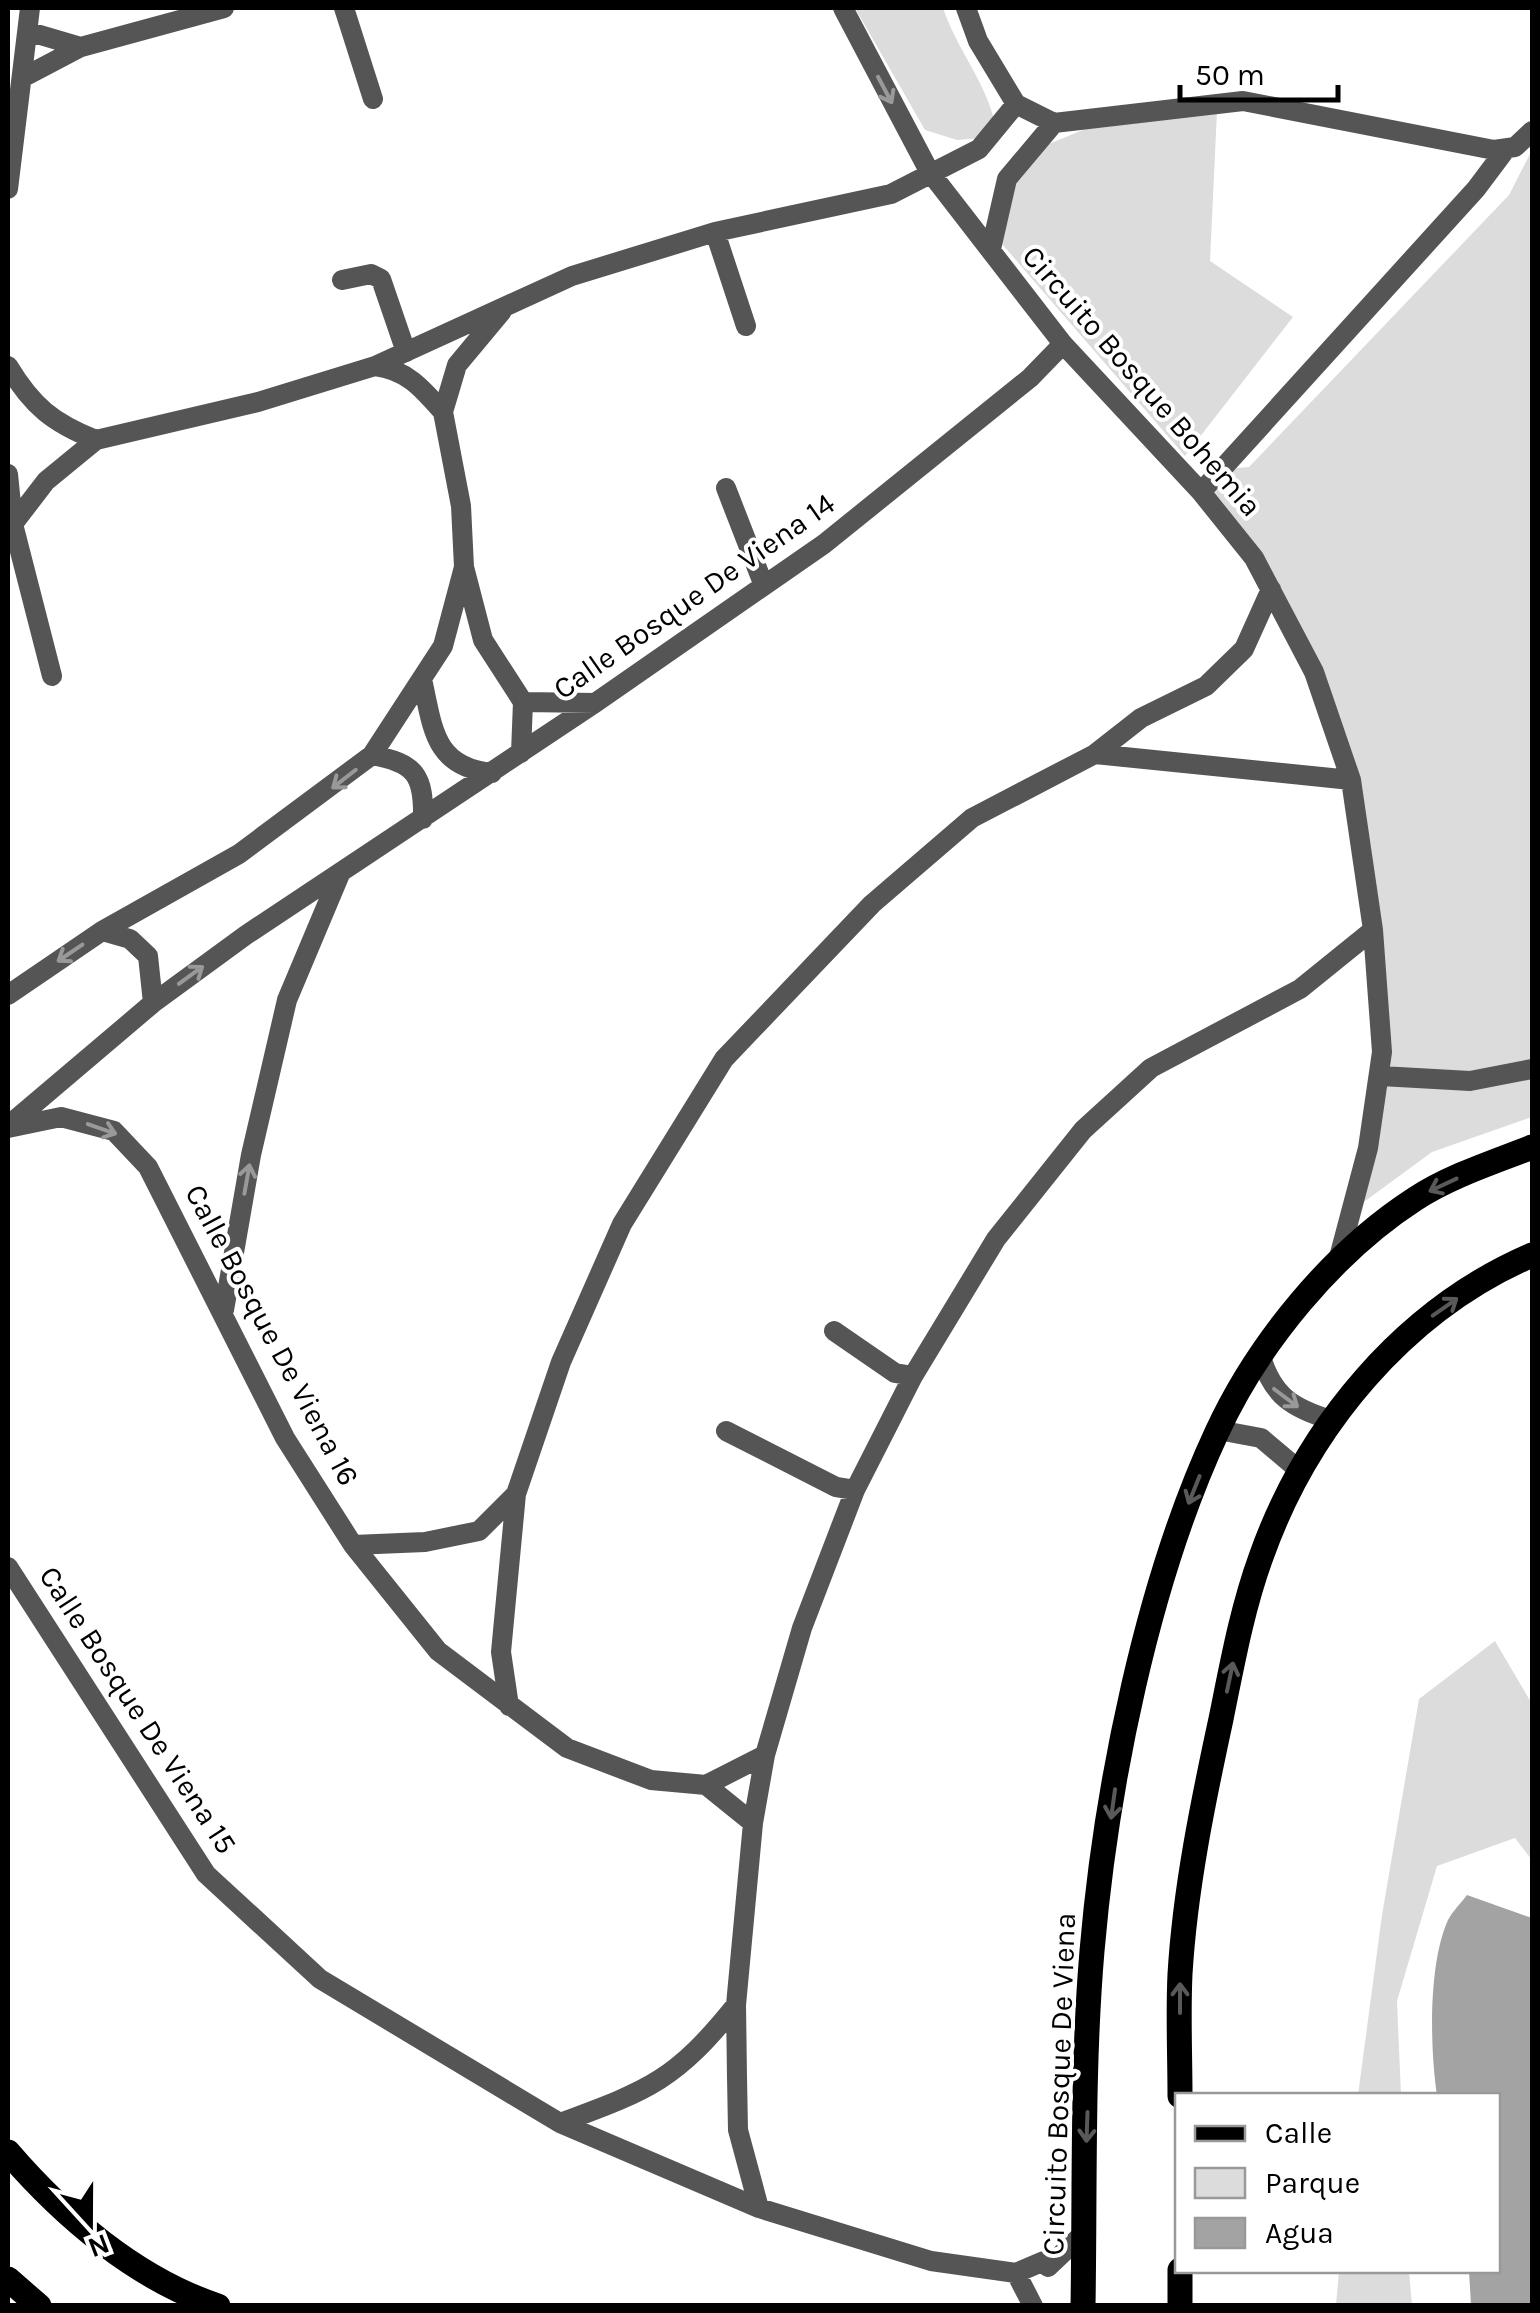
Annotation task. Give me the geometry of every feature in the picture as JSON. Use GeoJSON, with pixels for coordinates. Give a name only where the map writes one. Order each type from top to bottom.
{"type":"FeatureCollection","features":[{"type":"Feature","properties":{"kind":"main road","name":"Circuito Bosque De Viena"},"geometry":{"type":"LineString","coordinates":[[1084,2306],[1092,1951],[1117,1773],[1153,1617],[1185,1511],[1218,1430],[1261,1357],[1338,1261],[1416,1198],[1532,1147]]}},
{"type":"Feature","properties":{"kind":"main road"},"geometry":{"type":"LineString","coordinates":[[1180,2093],[1180,1972],[1205,1793],[1261,1556],[1300,1471],[1331,1420],[1370,1369],[1436,1312],[1502,1268],[1532,1255]]}},
{"type":"Feature","properties":{"kind":"main road"},"geometry":{"type":"LineString","coordinates":[[8,2152],[46,2196],[117,2253],[218,2306]]}},
{"type":"Feature","properties":{"kind":"main road"},"geometry":{"type":"LineString","coordinates":[[1180,2273],[1180,2306]]}},
{"type":"Feature","properties":{"kind":"main road"},"geometry":{"type":"LineString","coordinates":[[8,2280],[39,2306]]}},
{"type":"Feature","properties":{"kind":"street"},"geometry":{"type":"LineString","coordinates":[[8,190],[30,8]]}},
{"type":"Feature","properties":{"kind":"street"},"geometry":{"type":"LineString","coordinates":[[22,78],[81,47],[224,8]]}},
{"type":"Feature","properties":{"kind":"street"},"geometry":{"type":"LineString","coordinates":[[344,8],[373,100]]}},
{"type":"Feature","properties":{"kind":"street","name":"Circuito Bosque Bohemia"},"geometry":{"type":"LineString","coordinates":[[843,8],[929,171],[1062,344],[1200,492],[1254,558],[1314,672],[1351,780],[1373,930],[1381,1076],[1368,1148],[1338,1261]]}},
{"type":"Feature","properties":{"kind":"street"},"geometry":{"type":"LineString","coordinates":[[966,8],[978,41],[1016,104],[1054,123],[1242,101],[1506,149]]}},
{"type":"Feature","properties":{"kind":"street"},"geometry":{"type":"LineString","coordinates":[[30,32],[81,47]]}},
{"type":"Feature","properties":{"kind":"street"},"geometry":{"type":"LineString","coordinates":[[14,524],[46,481],[96,440],[258,402],[375,366],[572,276],[715,232],[870,202],[979,148],[1016,104]]}},
{"type":"Feature","properties":{"kind":"street"},"geometry":{"type":"LineString","coordinates":[[990,249],[1007,179],[1054,123]]}},
{"type":"Feature","properties":{"kind":"street"},"geometry":{"type":"LineString","coordinates":[[1200,492],[1476,189],[1506,149],[1526,140],[1532,131]]}},
{"type":"Feature","properties":{"kind":"street"},"geometry":{"type":"LineString","coordinates":[[715,232],[746,326]]}},
{"type":"Feature","properties":{"kind":"street"},"geometry":{"type":"LineString","coordinates":[[342,280],[371,274],[380,280],[406,352]]}},
{"type":"Feature","properties":{"kind":"street"},"geometry":{"type":"LineString","coordinates":[[506,306],[457,366],[443,412],[461,506],[464,567],[483,640],[523,702],[521,753]]}},
{"type":"Feature","properties":{"kind":"street","name":"Calle Bosque De Viena 14"},"geometry":{"type":"LineString","coordinates":[[8,1127],[153,1003],[824,544],[1015,390],[1062,344]]}},
{"type":"Feature","properties":{"kind":"street"},"geometry":{"type":"LineString","coordinates":[[8,366],[40,412],[96,440]]}},
{"type":"Feature","properties":{"kind":"street"},"geometry":{"type":"LineString","coordinates":[[375,366],[395,368],[410,377],[443,412]]}},
{"type":"Feature","properties":{"kind":"street"},"geometry":{"type":"LineString","coordinates":[[8,474],[14,524],[52,676]]}},
{"type":"Feature","properties":{"kind":"street"},"geometry":{"type":"LineString","coordinates":[[726,488],[764,586]]}},
{"type":"Feature","properties":{"kind":"street"},"geometry":{"type":"LineString","coordinates":[[8,995],[102,931],[239,854],[372,755],[444,646],[464,567]]}},
{"type":"Feature","properties":{"kind":"street"},"geometry":{"type":"LineString","coordinates":[[509,1706],[501,1652],[516,1494],[562,1362],[622,1224],[724,1059],[872,904],[972,818],[1095,754],[1141,718],[1206,686],[1244,649],[1271,589]]}},
{"type":"Feature","properties":{"kind":"street"},"geometry":{"type":"LineString","coordinates":[[444,646],[483,640]]}},
{"type":"Feature","properties":{"kind":"street"},"geometry":{"type":"LineString","coordinates":[[422,680],[433,730],[448,756],[465,770],[492,773]]}},
{"type":"Feature","properties":{"kind":"street"},"geometry":{"type":"LineString","coordinates":[[523,702],[595,704]]}},
{"type":"Feature","properties":{"kind":"street"},"geometry":{"type":"LineString","coordinates":[[1095,754],[1351,780]]}},
{"type":"Feature","properties":{"kind":"street"},"geometry":{"type":"LineString","coordinates":[[372,755],[400,760],[416,774],[423,790],[423,820]]}},
{"type":"Feature","properties":{"kind":"street"},"geometry":{"type":"LineString","coordinates":[[224,1310],[251,1156],[287,1000],[341,873]]}},
{"type":"Feature","properties":{"kind":"street"},"geometry":{"type":"LineString","coordinates":[[759,2208],[738,2130],[736,2006],[753,1823],[765,1755],[802,1628],[855,1490],[913,1376],[996,1240],[1083,1130],[1151,1068],[1300,989],[1373,930]]}},
{"type":"Feature","properties":{"kind":"street"},"geometry":{"type":"LineString","coordinates":[[102,931],[130,940],[148,956],[153,1003]]}},
{"type":"Feature","properties":{"kind":"street"},"geometry":{"type":"LineString","coordinates":[[1381,1076],[1470,1081],[1532,1069]]}},
{"type":"Feature","properties":{"kind":"street","name":"Calle Bosque De Viena 16"},"geometry":{"type":"LineString","coordinates":[[8,1127],[61,1117],[114,1131],[148,1167],[224,1310],[285,1438],[353,1545],[438,1650],[568,1748],[651,1780],[706,1786]]}},
{"type":"Feature","properties":{"kind":"street"},"geometry":{"type":"LineString","coordinates":[[834,1331],[896,1373],[913,1376]]}},
{"type":"Feature","properties":{"kind":"street"},"geometry":{"type":"LineString","coordinates":[[1261,1357],[1270,1385],[1286,1402],[1331,1420]]}},
{"type":"Feature","properties":{"kind":"street"},"geometry":{"type":"LineString","coordinates":[[1218,1430],[1261,1438],[1300,1471]]}},
{"type":"Feature","properties":{"kind":"street"},"geometry":{"type":"LineString","coordinates":[[726,1432],[836,1487],[855,1490]]}},
{"type":"Feature","properties":{"kind":"street"},"geometry":{"type":"LineString","coordinates":[[353,1545],[425,1542],[479,1531],[516,1494]]}},
{"type":"Feature","properties":{"kind":"street","name":"Calle Bosque De Viena 15"},"geometry":{"type":"LineString","coordinates":[[8,1567],[206,1874],[320,1978],[560,2123],[759,2208],[930,2261],[1016,2274]]}},
{"type":"Feature","properties":{"kind":"street"},"geometry":{"type":"LineString","coordinates":[[753,1823],[706,1786],[765,1755]]}},
{"type":"Feature","properties":{"kind":"street"},"geometry":{"type":"LineString","coordinates":[[560,2123],[648,2090],[695,2056],[736,2006]]}},
{"type":"Feature","properties":{"kind":"street"},"geometry":{"type":"LineString","coordinates":[[1034,2306],[1016,2274],[1044,2261],[1048,2266],[1084,2232]]}},
{"type":"Feature","properties":{"kind":"green space"},"geometry":{"type":"Polygon","coordinates":[[[855,8],[943,8],[994,119],[982,138],[957,140],[925,130],[855,8]]]}},
{"type":"Feature","properties":{"kind":"green space"},"geometry":{"type":"Polygon","coordinates":[[[1217,111],[1210,261],[1293,317],[1185,456],[996,237],[1027,153],[1090,127],[1217,111]]]}},
{"type":"Feature","properties":{"kind":"green space"},"geometry":{"type":"Polygon","coordinates":[[[1532,126],[1532,1117],[1432,1152],[1346,1215],[1387,1078],[1339,718],[1212,492],[1227,469],[1249,467],[1509,195],[1531,152],[1526,138],[1532,126]]]}},
{"type":"Feature","properties":{"kind":"green space"},"geometry":{"type":"Polygon","coordinates":[[[1495,1641],[1532,1704],[1532,1860],[1515,1838],[1437,1866],[1397,2001],[1401,2093],[1358,2093],[1382,1915],[1419,1699],[1495,1641]]]}},
{"type":"Feature","properties":{"kind":"green space"},"geometry":{"type":"Polygon","coordinates":[[[1339,2273],[1409,2273],[1412,2305],[1336,2305],[1339,2273]]]}},
{"type":"Feature","properties":{"kind":"water"},"geometry":{"type":"Polygon","coordinates":[[[1467,1895],[1532,1918],[1532,2305],[1471,2305],[1469,2273],[1500,2273],[1500,2093],[1437,2093],[1432,2031],[1434,1983],[1448,1920],[1467,1895]]]}}]}
